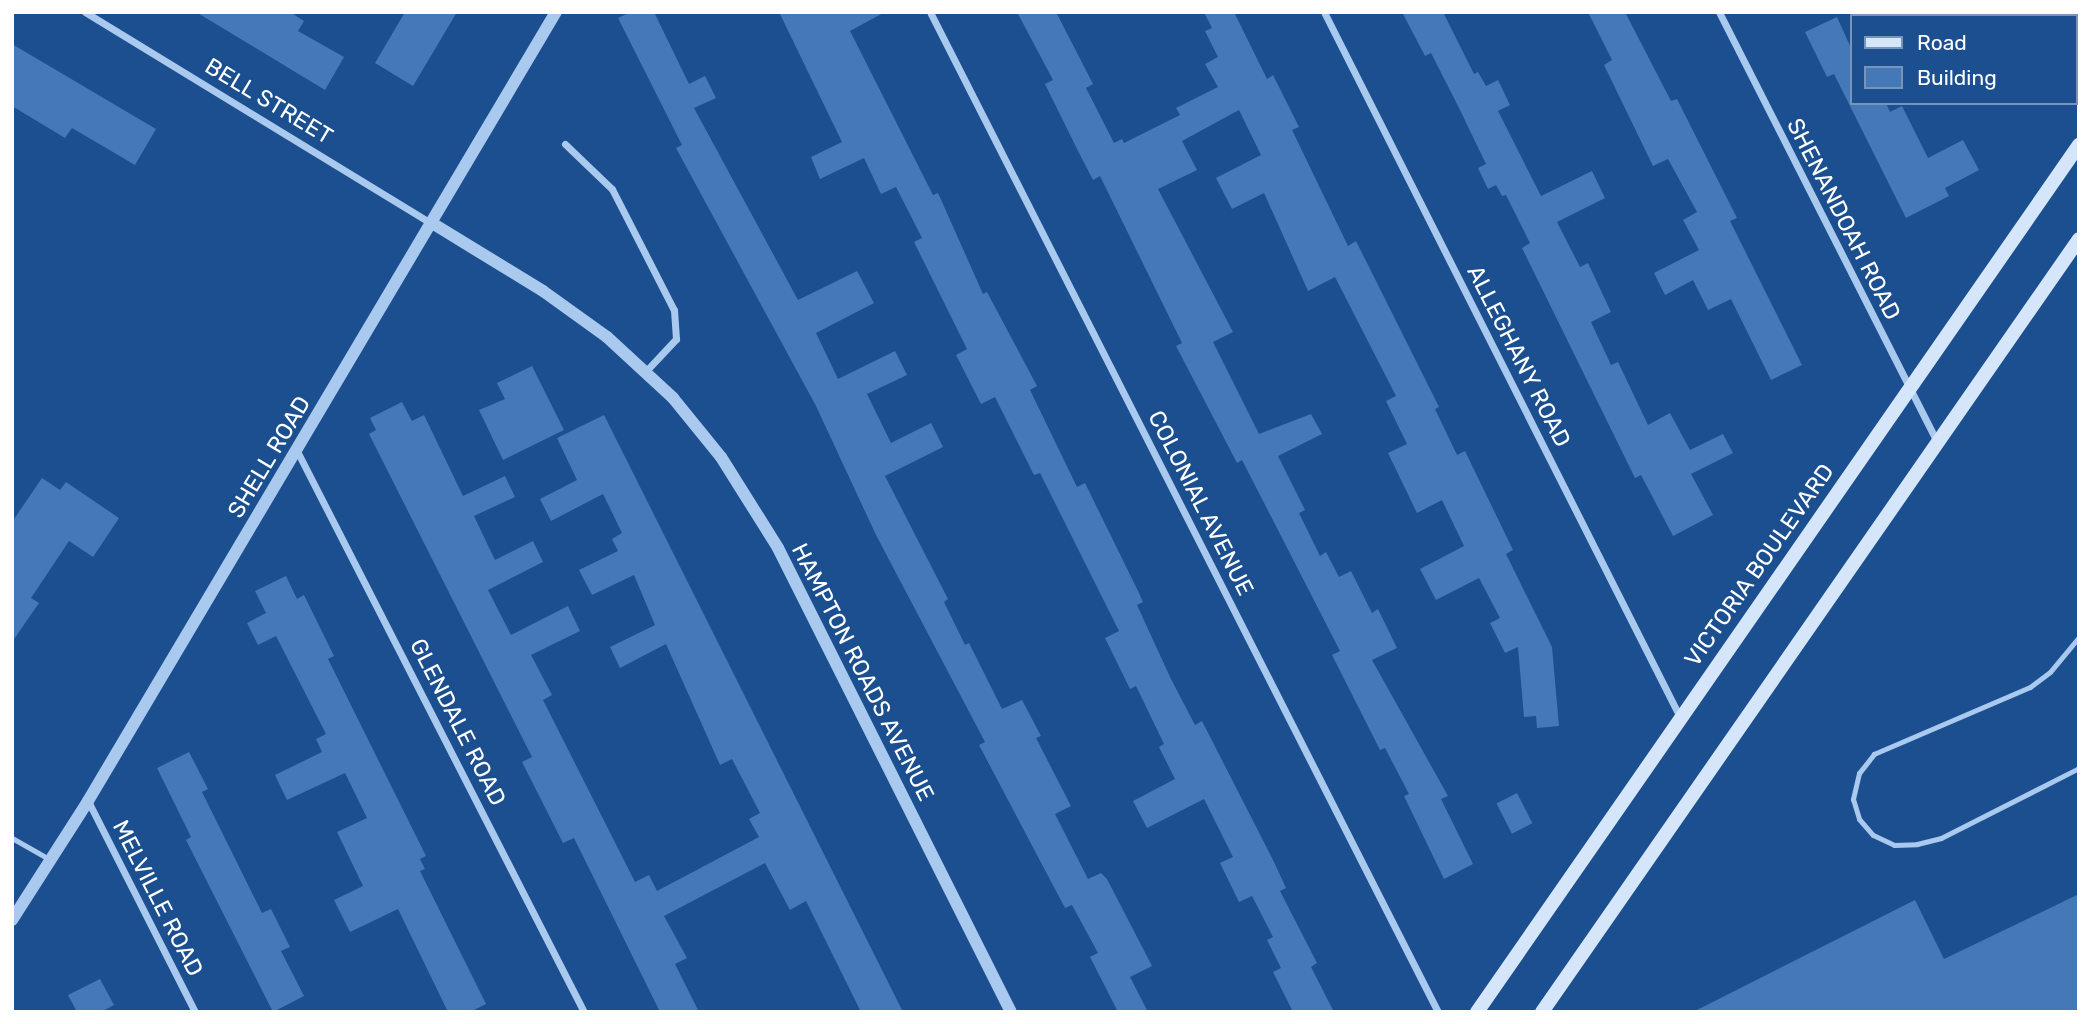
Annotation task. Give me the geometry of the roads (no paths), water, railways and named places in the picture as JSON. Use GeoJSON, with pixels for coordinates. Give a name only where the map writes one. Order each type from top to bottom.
{"type":"FeatureCollection","features":[{"type":"Feature","properties":{"kind":"main road","name":"VICTORIA BOULEVARD"},"geometry":{"type":"LineString","coordinates":[[1477,1012],[2079,145]]}},
{"type":"Feature","properties":{"kind":"main road"},"geometry":{"type":"LineString","coordinates":[[1542,1012],[2079,239]]}},
{"type":"Feature","properties":{"kind":"street","name":"BELL STREET"},"geometry":{"type":"LineString","coordinates":[[85,12],[432,223]]}},
{"type":"Feature","properties":{"kind":"street","name":"SHELL ROAD"},"geometry":{"type":"LineString","coordinates":[[12,920],[88,801],[556,12]]}},
{"type":"Feature","properties":{"kind":"street","name":"COLONIAL AVENUE"},"geometry":{"type":"LineString","coordinates":[[930,12],[1438,1012]]}},
{"type":"Feature","properties":{"kind":"street","name":"ALLEGHANY ROAD"},"geometry":{"type":"LineString","coordinates":[[1324,12],[1681,718]]}},
{"type":"Feature","properties":{"kind":"street","name":"SHENANDOAH ROAD"},"geometry":{"type":"LineString","coordinates":[[1718,12],[1937,442]]}},
{"type":"Feature","properties":{"kind":"street"},"geometry":{"type":"LineString","coordinates":[[565,144],[612,189],[674,310],[676,339],[646,371]]}},
{"type":"Feature","properties":{"kind":"street","name":"HAMPTON ROADS AVENUE"},"geometry":{"type":"LineString","coordinates":[[432,223],[576,313],[646,371],[721,457],[778,548],[1011,1012]]}},
{"type":"Feature","properties":{"kind":"street","name":"GLENDALE ROAD"},"geometry":{"type":"LineString","coordinates":[[297,451],[584,1012]]}},
{"type":"Feature","properties":{"kind":"street","name":"MELVILLE ROAD"},"geometry":{"type":"LineString","coordinates":[[88,801],[195,1012]]}},
{"type":"Feature","properties":{"kind":"lane"},"geometry":{"type":"LineString","coordinates":[[2079,637],[2050,672],[2030,687],[1874,754],[1859,773],[1853,799],[1859,819],[1873,835],[1894,845],[1917,844],[1941,838],[2079,768]]}},
{"type":"Feature","properties":{"kind":"lane"},"geometry":{"type":"LineString","coordinates":[[12,838],[51,860]]}}]}
